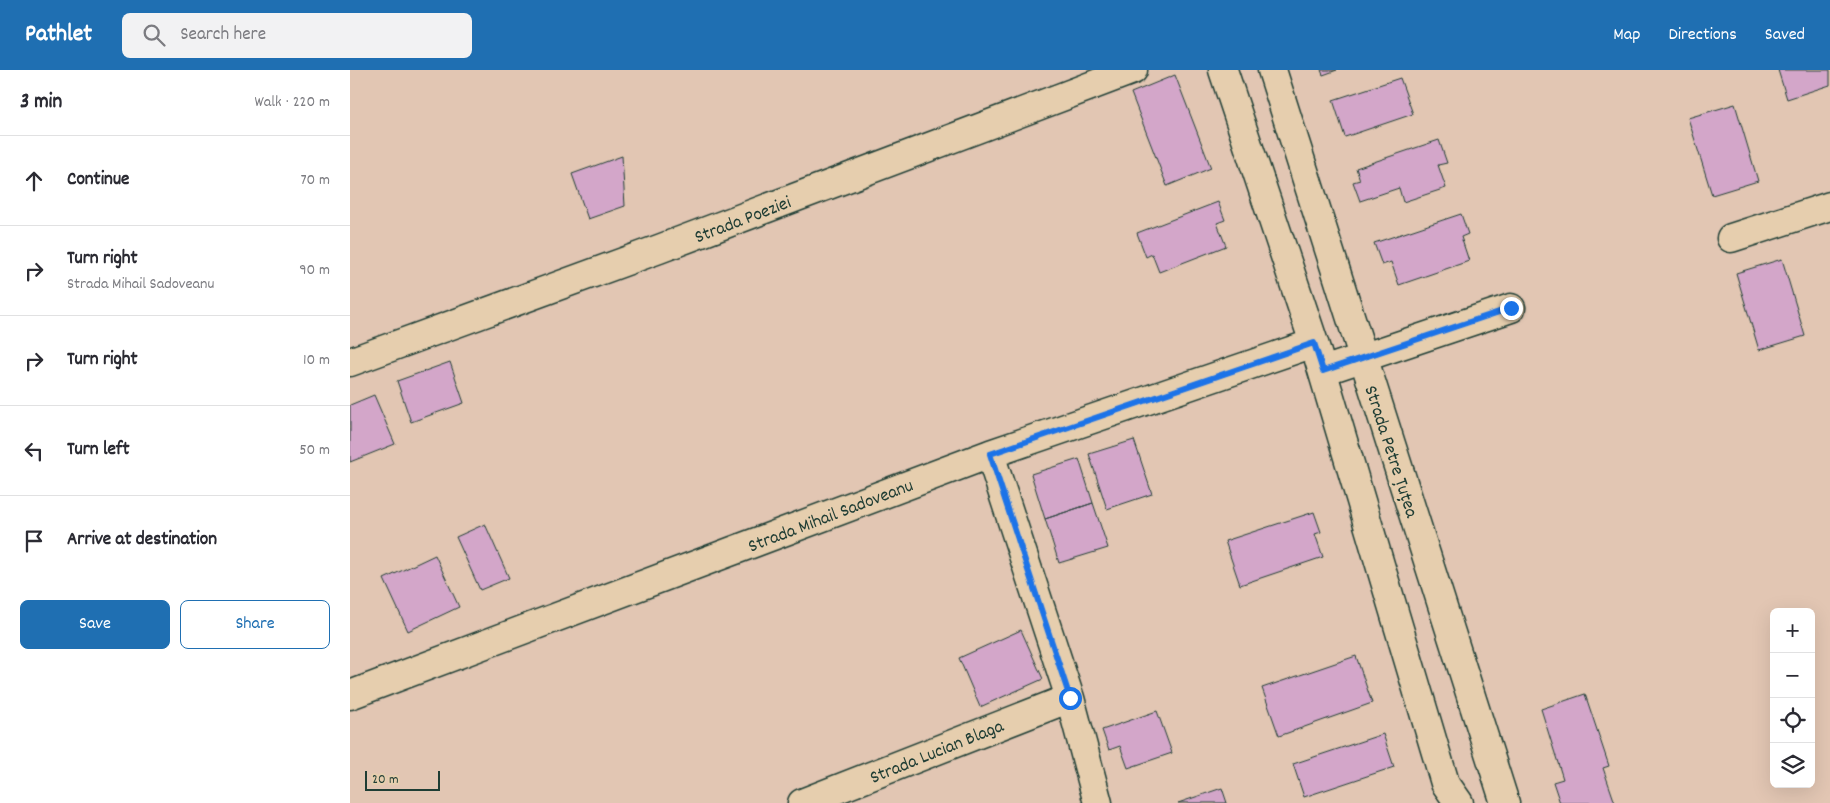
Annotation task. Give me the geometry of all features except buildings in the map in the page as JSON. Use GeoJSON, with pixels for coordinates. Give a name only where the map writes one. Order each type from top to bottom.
{"type":"FeatureCollection","features":[{"type":"Feature","properties":{"kind":"street","name":"Strada Poeziei"},"geometry":{"type":"LineString","coordinates":[[350,362],[659,249],[1133,70]]}},
{"type":"Feature","properties":{"kind":"street"},"geometry":{"type":"LineString","coordinates":[[1223,70],[1323,371],[1445,783],[1459,803]]}},
{"type":"Feature","properties":{"kind":"street","name":"Strada Petre Țuțea"},"geometry":{"type":"LineString","coordinates":[[1272,70],[1505,803]]}},
{"type":"Feature","properties":{"kind":"street"},"geometry":{"type":"LineString","coordinates":[[1731,238],[1830,206]]}},
{"type":"Feature","properties":{"kind":"street"},"geometry":{"type":"LineString","coordinates":[[1323,371],[1511,308]]}},
{"type":"Feature","properties":{"kind":"street","name":"Strada Mihail Sadoveanu"},"geometry":{"type":"LineString","coordinates":[[350,695],[990,454],[1314,343]]}},
{"type":"Feature","properties":{"kind":"street"},"geometry":{"type":"LineString","coordinates":[[990,454],[1070,698],[1098,803]]}},
{"type":"Feature","properties":{"kind":"street","name":"Strada Lucian Blaga"},"geometry":{"type":"LineString","coordinates":[[802,803],[1070,698]]}},
{"type":"Feature","properties":{"kind":"route"},"geometry":{"type":"LineString","coordinates":[[1070,698],[990,454],[1314,343],[1323,371],[1511,308]]}}]}
